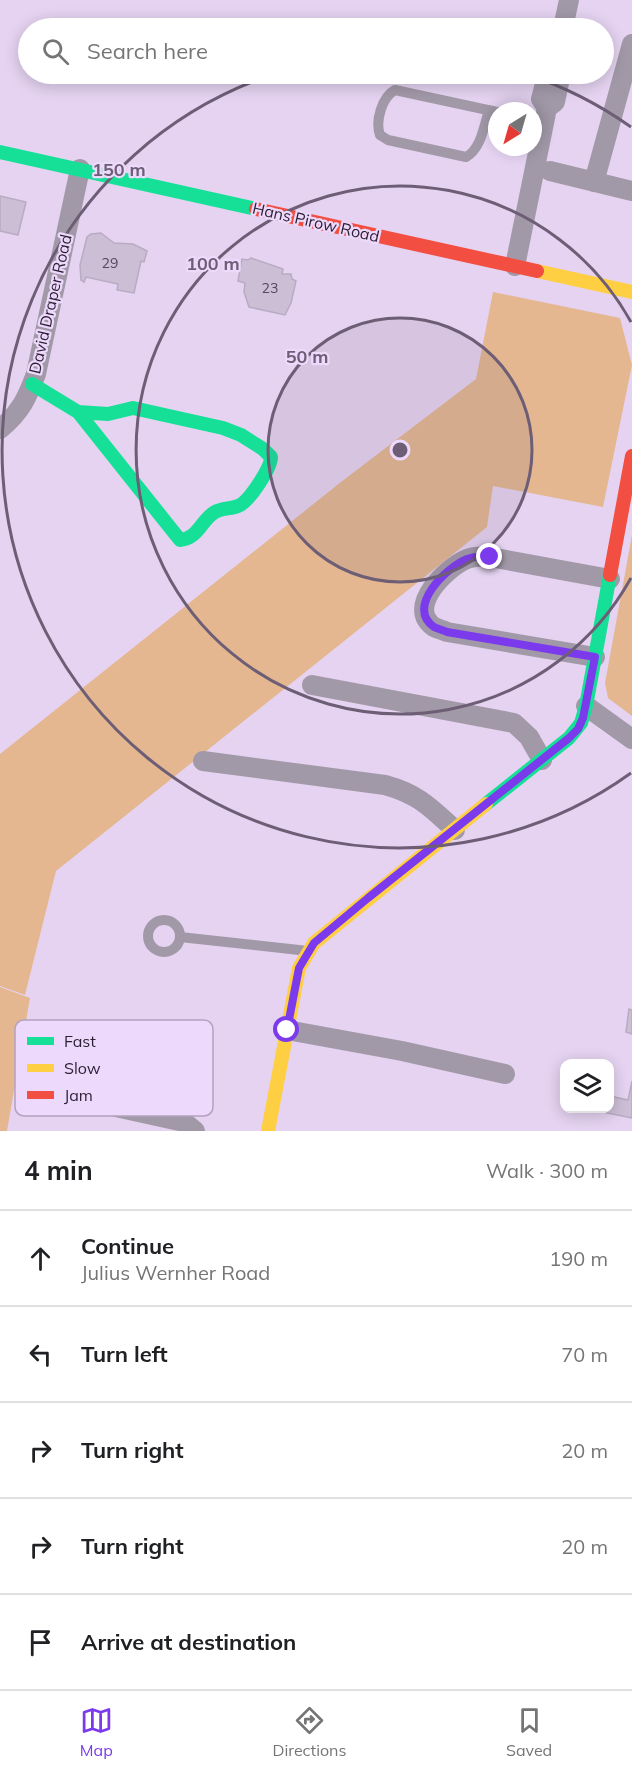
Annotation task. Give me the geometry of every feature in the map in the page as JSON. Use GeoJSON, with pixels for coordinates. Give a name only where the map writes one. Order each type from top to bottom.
{"type":"FeatureCollection","features":[{"type":"Feature","properties":{"kind":"street"},"geometry":{"type":"LineString","coordinates":[[564,18],[568,0]]}},
{"type":"Feature","properties":{"kind":"street"},"geometry":{"type":"LineString","coordinates":[[594,182],[632,44]]}},
{"type":"Feature","properties":{"kind":"street"},"geometry":{"type":"LineString","coordinates":[[542,115],[555,102],[560,84]]}},
{"type":"Feature","properties":{"kind":"street","name":"Hans Pirow Road"},"geometry":{"type":"LineString","coordinates":[[0,152],[632,292]]}},
{"type":"Feature","properties":{"kind":"street"},"geometry":{"type":"LineString","coordinates":[[515,266],[534,156]]}},
{"type":"Feature","properties":{"kind":"street","name":"David Draper Road"},"geometry":{"type":"LineString","coordinates":[[0,429],[24,404],[32,384],[80,169]]}},
{"type":"Feature","properties":{"kind":"street"},"geometry":{"type":"LineString","coordinates":[[550,171],[632,191]]}},
{"type":"Feature","properties":{"kind":"street"},"geometry":{"type":"LineString","coordinates":[[32,384],[78,412],[180,540],[189,539],[215,512],[240,506],[249,497],[271,464],[272,459],[268,453],[256,444],[241,435],[214,426],[133,408],[108,414],[78,412]]}},
{"type":"Feature","properties":{"kind":"street"},"geometry":{"type":"LineString","coordinates":[[268,1131],[299,968],[308,951],[326,932],[578,729],[586,706],[632,456]]}},
{"type":"Feature","properties":{"kind":"street"},"geometry":{"type":"LineString","coordinates":[[595,657],[447,632],[434,627],[424,613],[424,606],[432,589],[444,574],[475,556],[610,579]]}},
{"type":"Feature","properties":{"kind":"street"},"geometry":{"type":"LineString","coordinates":[[312,685],[514,723],[529,737],[542,760]]}},
{"type":"Feature","properties":{"kind":"street"},"geometry":{"type":"LineString","coordinates":[[586,706],[632,739]]}},
{"type":"Feature","properties":{"kind":"street"},"geometry":{"type":"LineString","coordinates":[[203,761],[373,784],[406,791],[424,802],[455,830]]}},
{"type":"Feature","properties":{"kind":"street"},"geometry":{"type":"LineString","coordinates":[[287,1030],[505,1074]]}},
{"type":"Feature","properties":{"kind":"street"},"geometry":{"type":"LineString","coordinates":[[157,1116],[184,1122],[195,1131]]}},
{"type":"Feature","properties":{"kind":"lane"},"geometry":{"type":"LineString","coordinates":[[395,90],[493,111],[477,146],[472,154],[466,157],[388,140],[380,135],[377,128],[383,102],[387,94],[395,90]]}},
{"type":"Feature","properties":{"kind":"lane"},"geometry":{"type":"LineString","coordinates":[[180,937],[308,951]]}},
{"type":"Feature","properties":{"kind":"shaded area"},"geometry":{"type":"Polygon","coordinates":[[[493,292],[620,318],[632,365],[603,507],[493,486],[487,527],[56,871],[25,995],[0,986],[0,754],[341,482],[476,379],[493,292]]]}},
{"type":"Feature","properties":{"kind":"shaded area"},"geometry":{"type":"Polygon","coordinates":[[[632,535],[632,716],[608,698],[605,683],[632,535]]]}},
{"type":"Feature","properties":{"kind":"shaded area"},"geometry":{"type":"Polygon","coordinates":[[[0,987],[30,998],[26,1020],[15,1020],[15,1085],[7,1131],[0,1131],[0,987]]]}},
{"type":"Feature","properties":{"kind":"building"},"geometry":{"type":"Polygon","coordinates":[[[0,196],[26,202],[18,235],[0,231],[0,196]]]}},
{"type":"Feature","properties":{"kind":"building"},"geometry":{"type":"Polygon","coordinates":[[[101,233],[114,243],[133,244],[147,251],[144,262],[141,261],[134,293],[117,290],[118,284],[86,277],[84,282],[81,280],[80,265],[87,237],[101,233]]]}},
{"type":"Feature","properties":{"kind":"building"},"geometry":{"type":"Polygon","coordinates":[[[251,258],[283,269],[282,274],[291,274],[292,279],[296,281],[291,303],[285,315],[249,307],[244,292],[245,283],[238,281],[242,259],[251,258]]]}},
{"type":"Feature","properties":{"kind":"building"},"geometry":{"type":"Polygon","coordinates":[[[629,1009],[632,1010],[632,1034],[626,1032],[629,1009]]]}},
{"type":"Feature","properties":{"kind":"building"},"geometry":{"type":"Polygon","coordinates":[[[632,1081],[632,1118],[607,1113],[614,1113],[614,1097],[628,1100],[632,1081]]]}},
{"type":"Feature","properties":{"kind":"traffic: fast"},"geometry":{"type":"LineString","coordinates":[[0,152],[256,209]]}},
{"type":"Feature","properties":{"kind":"traffic: fast"},"geometry":{"type":"LineString","coordinates":[[32,384],[78,412],[180,540],[192,536],[215,512],[243,503],[259,484],[270,462],[271,457],[263,449],[241,435],[223,428],[133,408],[108,414],[78,412]]}},
{"type":"Feature","properties":{"kind":"traffic: fast"},"geometry":{"type":"LineString","coordinates":[[486,804],[569,738],[581,723],[610,575]]}},
{"type":"Feature","properties":{"kind":"traffic: slow"},"geometry":{"type":"LineString","coordinates":[[537,271],[632,292]]}},
{"type":"Feature","properties":{"kind":"traffic: slow"},"geometry":{"type":"LineString","coordinates":[[268,1131],[299,968],[314,943],[486,804]]}},
{"type":"Feature","properties":{"kind":"traffic: jam"},"geometry":{"type":"LineString","coordinates":[[256,209],[537,271]]}},
{"type":"Feature","properties":{"kind":"traffic: jam"},"geometry":{"type":"LineString","coordinates":[[610,575],[632,456]]}},
{"type":"Feature","properties":{"kind":"route"},"geometry":{"type":"LineString","coordinates":[[287,1030],[299,968],[314,943],[569,738],[581,723],[595,657],[447,632],[434,627],[427,619],[424,613],[426,599],[444,574],[475,556],[490,557]]}}]}
